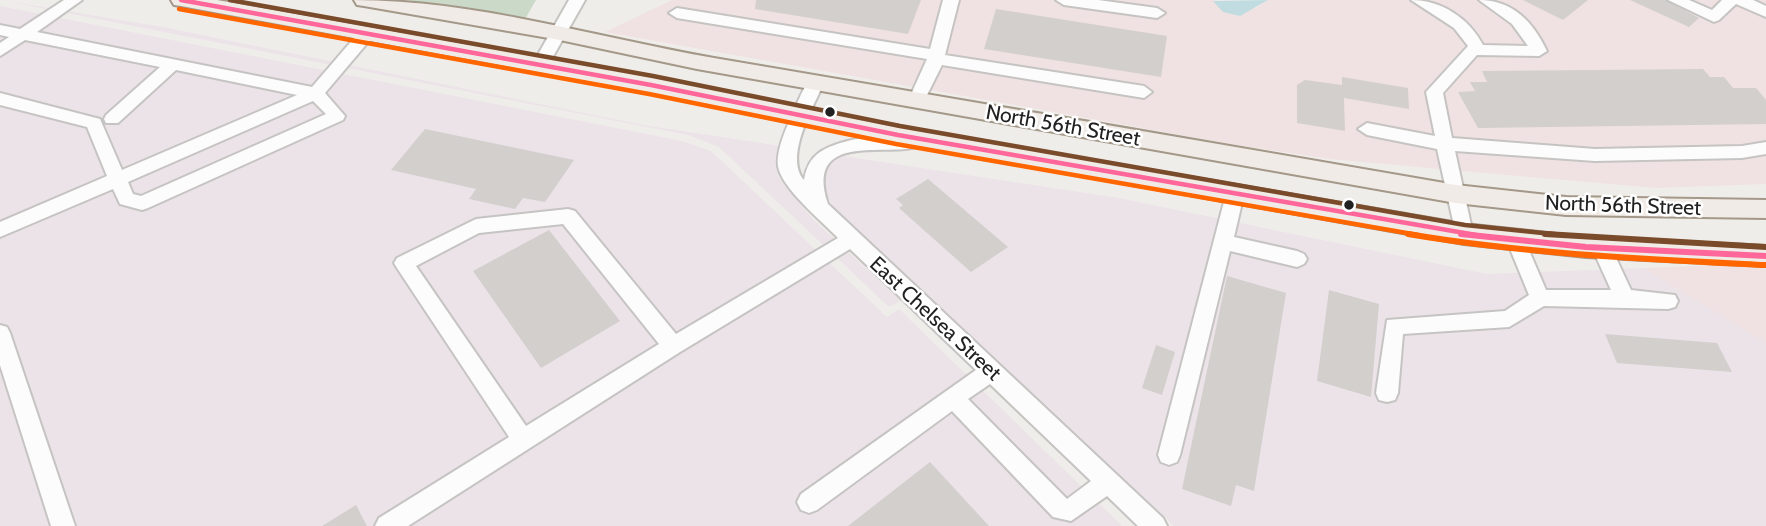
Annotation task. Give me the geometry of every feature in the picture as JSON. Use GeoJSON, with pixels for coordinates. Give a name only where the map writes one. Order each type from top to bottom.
{"type":"FeatureCollection","features":[{"type":"Feature","properties":{"kind":"main road","name":"North 56th Street"},"geometry":{"type":"LineString","coordinates":[[181,0],[541,65],[927,140],[1465,234],[1602,247],[1766,256]]}},
{"type":"Feature","properties":{"kind":"main road","name":"North 56th Street"},"geometry":{"type":"LineString","coordinates":[[364,0],[560,33],[816,83],[1456,194],[1566,206],[1766,209]]}},
{"type":"Feature","properties":{"kind":"street"},"geometry":{"type":"LineString","coordinates":[[20,34],[23,26],[57,0]]}},
{"type":"Feature","properties":{"kind":"street"},"geometry":{"type":"LineString","coordinates":[[0,51],[20,34],[31,31],[74,0]]}},
{"type":"Feature","properties":{"kind":"street"},"geometry":{"type":"LineString","coordinates":[[541,65],[577,0]]}},
{"type":"Feature","properties":{"kind":"street"},"geometry":{"type":"LineString","coordinates":[[916,100],[937,57],[951,0]]}},
{"type":"Feature","properties":{"kind":"street"},"geometry":{"type":"LineString","coordinates":[[1065,0],[1157,13]]}},
{"type":"Feature","properties":{"kind":"street"},"geometry":{"type":"LineString","coordinates":[[1474,50],[1539,51],[1534,39],[1514,18],[1487,0]]}},
{"type":"Feature","properties":{"kind":"street"},"geometry":{"type":"LineString","coordinates":[[1676,0],[1714,17],[1731,0]]}},
{"type":"Feature","properties":{"kind":"street"},"geometry":{"type":"LineString","coordinates":[[1428,2],[1471,34],[1476,47],[1434,92],[1465,234]]}},
{"type":"Feature","properties":{"kind":"street"},"geometry":{"type":"LineString","coordinates":[[677,13],[1144,92]]}},
{"type":"Feature","properties":{"kind":"street"},"geometry":{"type":"LineString","coordinates":[[0,30],[316,93]]}},
{"type":"Feature","properties":{"kind":"street"},"geometry":{"type":"LineString","coordinates":[[0,230],[316,93],[367,34]]}},
{"type":"Feature","properties":{"kind":"street"},"geometry":{"type":"LineString","coordinates":[[111,119],[173,64]]}},
{"type":"Feature","properties":{"kind":"street","name":"East Chelsea Street"},"geometry":{"type":"LineString","coordinates":[[816,83],[801,115],[786,163],[788,172],[823,212],[1155,526]]}},
{"type":"Feature","properties":{"kind":"street"},"geometry":{"type":"LineString","coordinates":[[1367,129],[1445,144],[1595,155],[1742,152],[1766,148]]}},
{"type":"Feature","properties":{"kind":"street"},"geometry":{"type":"LineString","coordinates":[[823,212],[814,194],[811,179],[815,168],[831,152],[872,143],[927,140]]}},
{"type":"Feature","properties":{"kind":"street"},"geometry":{"type":"LineString","coordinates":[[1169,455],[1235,194]]}},
{"type":"Feature","properties":{"kind":"street"},"geometry":{"type":"LineString","coordinates":[[523,440],[404,263],[475,226],[568,216],[673,346]]}},
{"type":"Feature","properties":{"kind":"street"},"geometry":{"type":"LineString","coordinates":[[387,526],[673,346],[851,239]]}},
{"type":"Feature","properties":{"kind":"street"},"geometry":{"type":"LineString","coordinates":[[1516,239],[1540,298]]}},
{"type":"Feature","properties":{"kind":"street"},"geometry":{"type":"LineString","coordinates":[[1224,242],[1297,259]]}},
{"type":"Feature","properties":{"kind":"street"},"geometry":{"type":"LineString","coordinates":[[1602,247],[1625,298]]}},
{"type":"Feature","properties":{"kind":"street"},"geometry":{"type":"LineString","coordinates":[[1387,393],[1394,326],[1509,319],[1540,298],[1668,301]]}},
{"type":"Feature","properties":{"kind":"street"},"geometry":{"type":"LineString","coordinates":[[0,333],[63,526]]}},
{"type":"Feature","properties":{"kind":"street"},"geometry":{"type":"LineString","coordinates":[[809,502],[991,371]]}},
{"type":"Feature","properties":{"kind":"street"},"geometry":{"type":"LineString","coordinates":[[953,398],[1061,509],[1071,510],[1108,481]]}},
{"type":"Feature","properties":{"kind":"lane"},"geometry":{"type":"LineString","coordinates":[[1740,0],[1766,12]]}},
{"type":"Feature","properties":{"kind":"lane"},"geometry":{"type":"LineString","coordinates":[[1699,32],[1714,17]]}},
{"type":"Feature","properties":{"kind":"lane"},"geometry":{"type":"LineString","coordinates":[[1,100],[94,123],[126,199],[142,203],[337,116],[316,93]]}},
{"type":"Feature","properties":{"kind":"shaded area"},"geometry":{"type":"Polygon","coordinates":[[[1,0],[163,27],[643,125],[781,146],[776,165],[778,176],[785,186],[816,222],[901,301],[889,307],[719,147],[688,135],[1,0]]]}},
{"type":"Feature","properties":{"kind":"shaded area"},"geometry":{"type":"Polygon","coordinates":[[[672,0],[942,0],[925,67],[914,87],[605,32],[672,0]]]}},
{"type":"Feature","properties":{"kind":"shaded area"},"geometry":{"type":"Polygon","coordinates":[[[959,0],[1214,0],[1254,9],[1268,0],[1408,0],[1449,24],[1462,36],[1466,45],[1425,91],[1440,169],[1330,159],[1237,145],[931,90],[943,68],[959,0]]]}},
{"type":"Feature","properties":{"kind":"shaded area"},"geometry":{"type":"Polygon","coordinates":[[[1430,0],[1766,0],[1766,184],[1656,188],[1461,171],[1444,95],[1485,47],[1478,32],[1461,18],[1430,0]]]}},
{"type":"Feature","properties":{"kind":"shaded area"},"geometry":{"type":"Polygon","coordinates":[[[0,6],[682,141],[711,151],[887,317],[899,309],[1122,526],[0,526],[0,6]]]}},
{"type":"Feature","properties":{"kind":"shaded area"},"geometry":{"type":"Polygon","coordinates":[[[843,156],[1119,198],[1487,274],[1643,268],[1766,343],[1766,526],[1174,526],[833,207],[822,185],[825,170],[830,163],[843,156]]]}},
{"type":"Feature","properties":{"kind":"shaded area"},"geometry":{"type":"Polygon","coordinates":[[[1754,264],[1766,264],[1766,343],[1643,268],[1754,264]]]}},
{"type":"Feature","properties":{"kind":"green space"},"geometry":{"type":"Polygon","coordinates":[[[407,0],[536,0],[524,21],[407,0]]]}},
{"type":"Feature","properties":{"kind":"water"},"geometry":{"type":"Polygon","coordinates":[[[1268,0],[1240,16],[1223,12],[1213,1],[1268,0]]]}},
{"type":"Feature","properties":{"kind":"building"},"geometry":{"type":"Polygon","coordinates":[[[756,0],[921,0],[908,34],[755,9],[756,0]]]}},
{"type":"Feature","properties":{"kind":"building"},"geometry":{"type":"Polygon","coordinates":[[[1523,0],[1588,0],[1563,20],[1523,0]]]}},
{"type":"Feature","properties":{"kind":"building"},"geometry":{"type":"Polygon","coordinates":[[[1630,0],[1666,0],[1699,18],[1689,27],[1630,0]]]}},
{"type":"Feature","properties":{"kind":"building"},"geometry":{"type":"Polygon","coordinates":[[[996,9],[1167,36],[1161,77],[984,49],[996,9]]]}},
{"type":"Feature","properties":{"kind":"building"},"geometry":{"type":"Polygon","coordinates":[[[1703,69],[1710,77],[1724,77],[1733,88],[1756,88],[1766,100],[1766,124],[1478,128],[1458,92],[1475,91],[1470,82],[1487,82],[1482,71],[1703,69]]]}},
{"type":"Feature","properties":{"kind":"building"},"geometry":{"type":"Polygon","coordinates":[[[1342,77],[1408,88],[1409,109],[1344,98],[1345,131],[1297,123],[1297,85],[1305,80],[1342,85],[1342,77]]]}},
{"type":"Feature","properties":{"kind":"building"},"geometry":{"type":"Polygon","coordinates":[[[425,129],[574,160],[545,202],[523,198],[515,209],[469,199],[476,189],[391,170],[425,129]]]}},
{"type":"Feature","properties":{"kind":"building"},"geometry":{"type":"Polygon","coordinates":[[[928,179],[1008,247],[971,272],[899,208],[903,205],[896,199],[928,179]]]}},
{"type":"Feature","properties":{"kind":"building"},"geometry":{"type":"Polygon","coordinates":[[[549,230],[620,321],[541,368],[473,271],[549,230]]]}},
{"type":"Feature","properties":{"kind":"building"},"geometry":{"type":"Polygon","coordinates":[[[1227,276],[1286,293],[1254,491],[1236,485],[1231,506],[1182,489],[1227,276]]]}},
{"type":"Feature","properties":{"kind":"building"},"geometry":{"type":"Polygon","coordinates":[[[1329,290],[1379,304],[1371,397],[1317,381],[1329,290]]]}},
{"type":"Feature","properties":{"kind":"building"},"geometry":{"type":"Polygon","coordinates":[[[1605,334],[1717,343],[1732,372],[1617,363],[1605,334]]]}},
{"type":"Feature","properties":{"kind":"building"},"geometry":{"type":"Polygon","coordinates":[[[1156,345],[1175,352],[1162,395],[1142,388],[1156,345]]]}},
{"type":"Feature","properties":{"kind":"building"},"geometry":{"type":"Polygon","coordinates":[[[930,462],[989,526],[848,526],[930,462]]]}},
{"type":"Feature","properties":{"kind":"building"},"geometry":{"type":"Polygon","coordinates":[[[356,505],[367,526],[322,526],[356,505]]]}},
{"type":"Feature","properties":{"kind":"transit line"},"geometry":{"type":"LineString","coordinates":[[181,0],[651,85],[898,135],[1464,234],[1586,247],[1766,256]]}},
{"type":"Feature","properties":{"kind":"transit line"},"geometry":{"type":"LineString","coordinates":[[230,0],[653,76],[900,126],[1465,225],[1587,238],[1766,247]]}},
{"type":"Feature","properties":{"kind":"transit line"},"geometry":{"type":"LineString","coordinates":[[179,9],[649,94],[896,144],[1462,243],[1586,256],[1766,265]]}}]}
